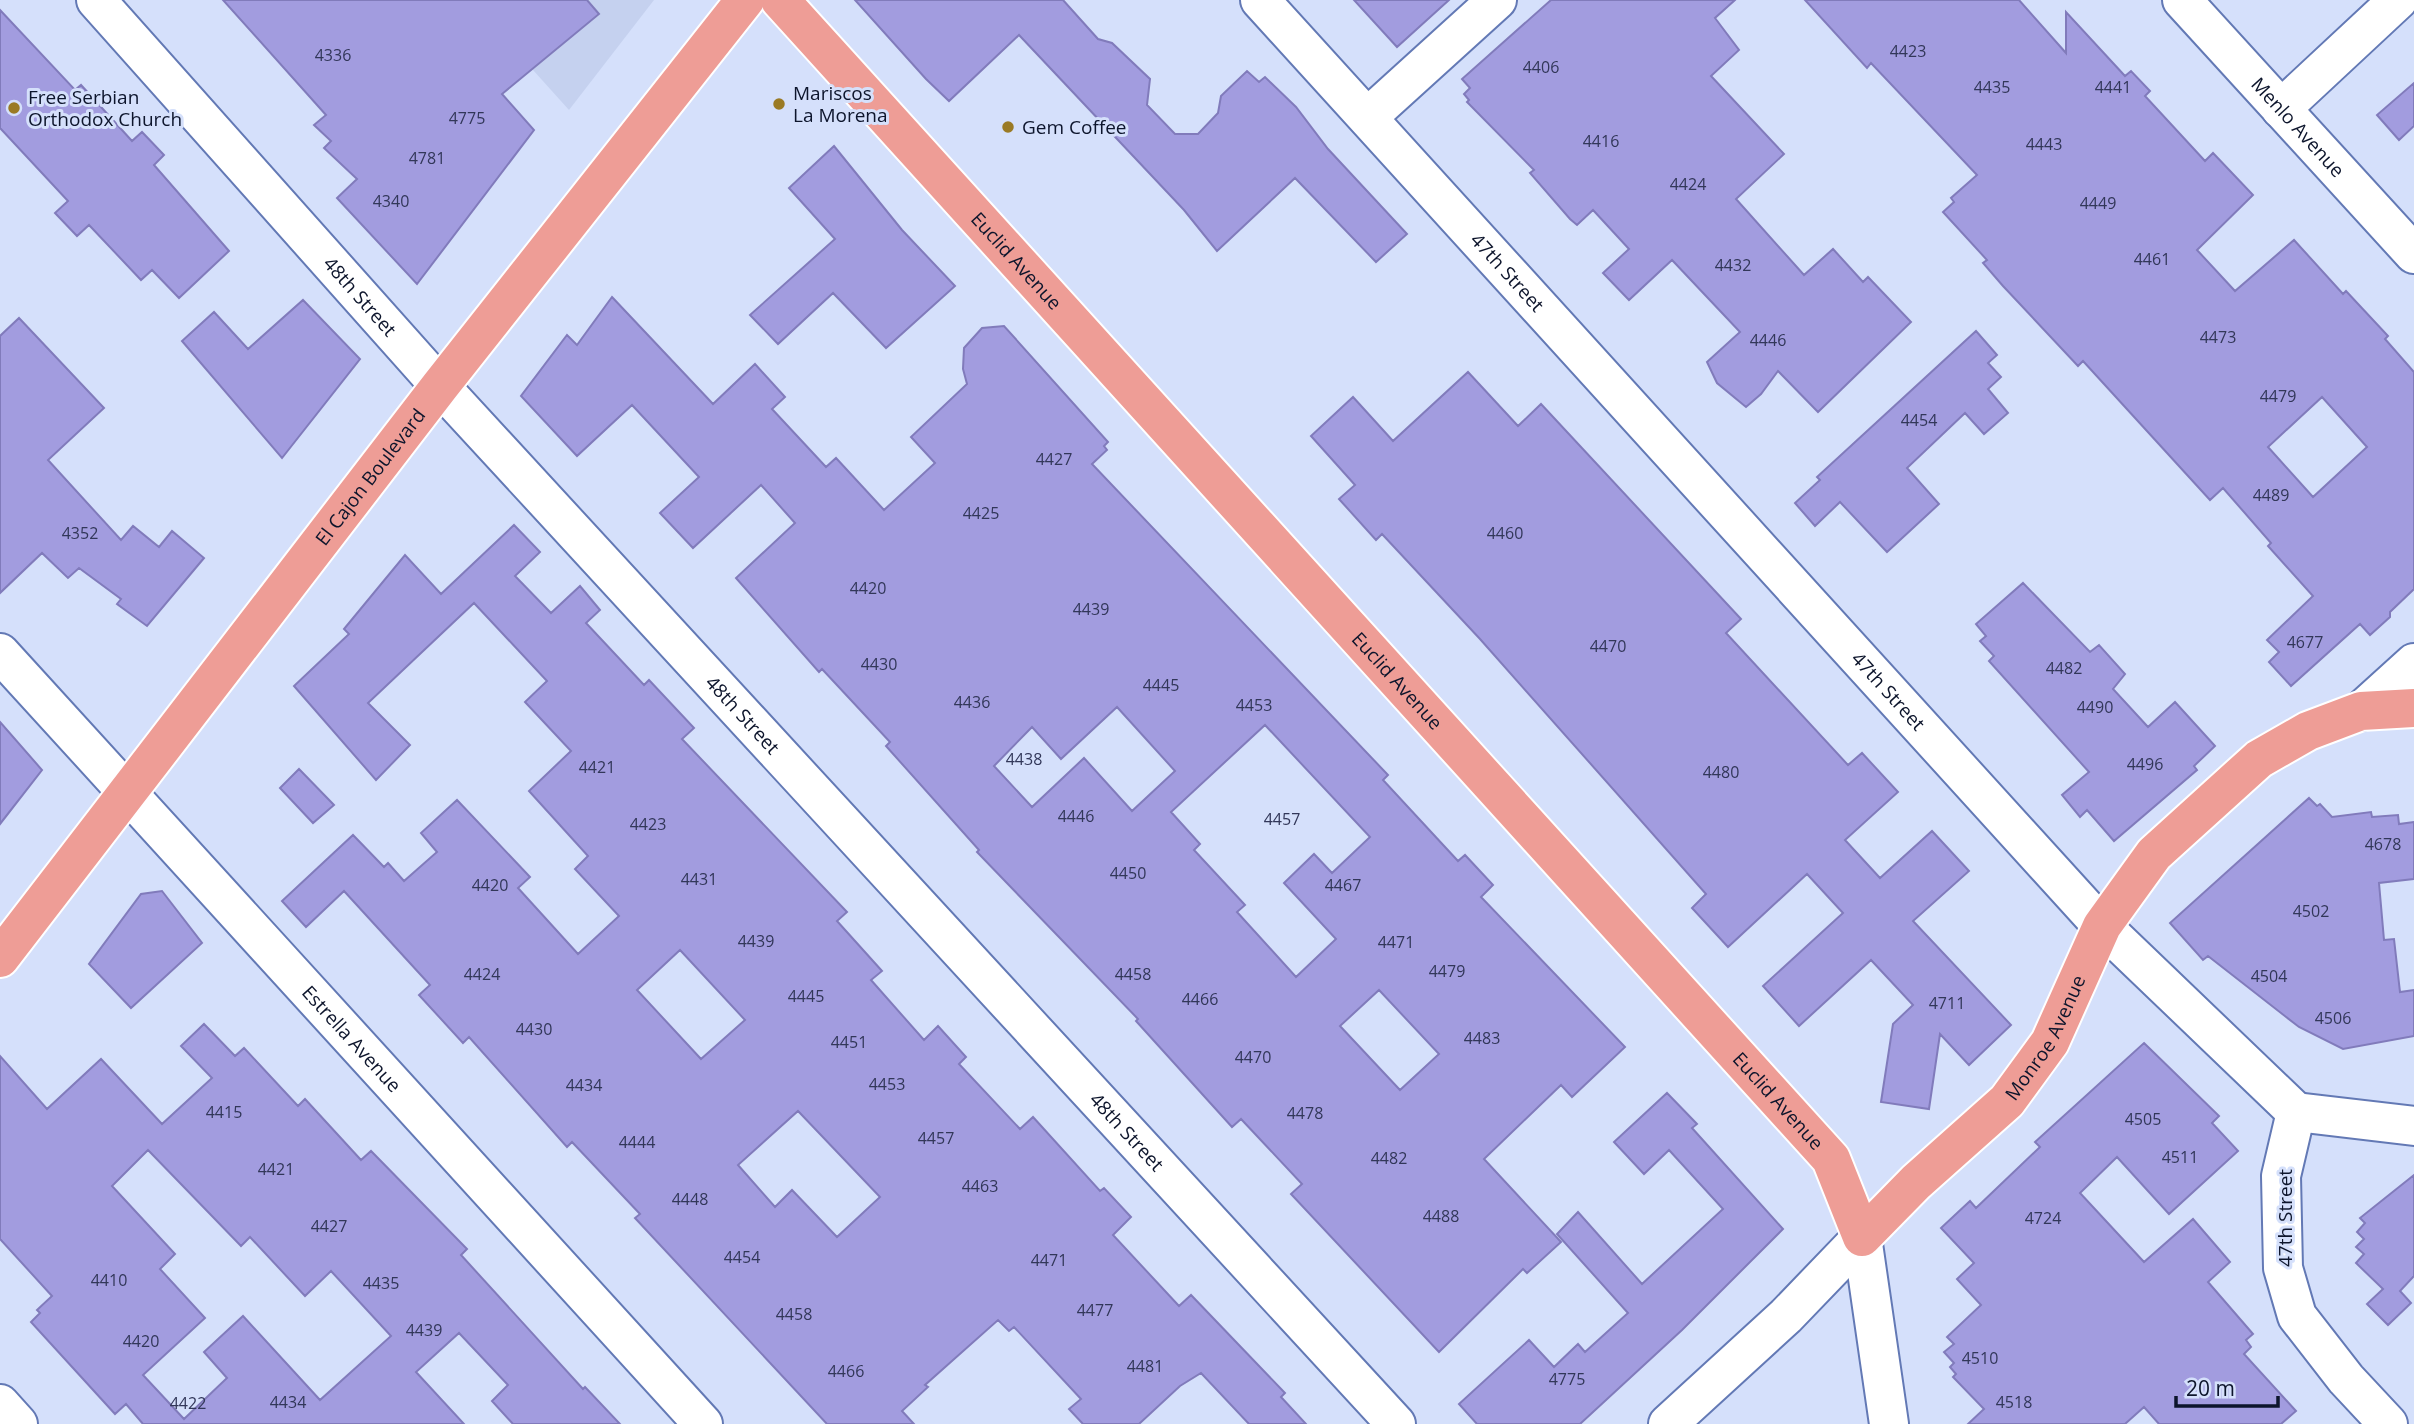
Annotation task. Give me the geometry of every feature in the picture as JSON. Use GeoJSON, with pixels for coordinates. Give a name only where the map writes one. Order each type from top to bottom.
{"type":"FeatureCollection","features":[{"type":"Feature","properties":{"kind":"main road","name":"El Cajon Boulevard"},"geometry":{"type":"LineString","coordinates":[[0,958],[440,386],[745,0]]}},
{"type":"Feature","properties":{"kind":"main road","name":"Euclid Avenue"},"geometry":{"type":"LineString","coordinates":[[780,0],[1831,1159],[1862,1237]]}},
{"type":"Feature","properties":{"kind":"main road"},"geometry":{"type":"LineString","coordinates":[[2361,711],[2414,708]]}},
{"type":"Feature","properties":{"kind":"main road","name":"Monroe Avenue"},"geometry":{"type":"LineString","coordinates":[[1862,1237],[1916,1182],[2007,1101],[2050,1042],[2102,926],[2154,854],[2259,759],[2308,731],[2361,711]]}},
{"type":"Feature","properties":{"kind":"street","name":"48th Street"},"geometry":{"type":"LineString","coordinates":[[96,0],[440,386],[1396,1424]]}},
{"type":"Feature","properties":{"kind":"street","name":"47th Street"},"geometry":{"type":"LineString","coordinates":[[1260,0],[2102,926],[2296,1112],[2281,1176],[2283,1268],[2297,1316],[2346,1380],[2388,1424]]}},
{"type":"Feature","properties":{"kind":"street"},"geometry":{"type":"LineString","coordinates":[[1368,117],[1497,0]]}},
{"type":"Feature","properties":{"kind":"street","name":"Menlo Avenue"},"geometry":{"type":"LineString","coordinates":[[2182,0],[2414,254]]}},
{"type":"Feature","properties":{"kind":"street"},"geometry":{"type":"LineString","coordinates":[[2281,109],[2399,0]]}},
{"type":"Feature","properties":{"kind":"street","name":"Estrella Avenue"},"geometry":{"type":"LineString","coordinates":[[0,653],[704,1424]]}},
{"type":"Feature","properties":{"kind":"street","name":"Monroe Avenue"},"geometry":{"type":"LineString","coordinates":[[2361,711],[2414,663]]}},
{"type":"Feature","properties":{"kind":"street"},"geometry":{"type":"LineString","coordinates":[[2296,1112],[2414,1126]]}},
{"type":"Feature","properties":{"kind":"street","name":"Monroe Avenue"},"geometry":{"type":"LineString","coordinates":[[1668,1424],[1786,1316],[1862,1237]]}},
{"type":"Feature","properties":{"kind":"street","name":"Euclid Avenue"},"geometry":{"type":"LineString","coordinates":[[1862,1237],[1889,1424]]}},
{"type":"Feature","properties":{"kind":"street"},"geometry":{"type":"LineString","coordinates":[[0,1404],[18,1424]]}},
{"type":"Feature","properties":{"kind":"shaded area"},"geometry":{"type":"Polygon","coordinates":[[[470,0],[654,0],[569,110],[470,0]]]}},
{"type":"Feature","properties":{"kind":"building"},"geometry":{"type":"Polygon","coordinates":[[[223,0],[587,0],[599,14],[502,94],[534,130],[417,284],[337,198],[357,179],[324,148],[331,141],[314,125],[326,115],[223,0]]]}},
{"type":"Feature","properties":{"kind":"building"},"geometry":{"type":"Polygon","coordinates":[[[855,0],[1063,0],[1098,39],[1112,43],[1150,79],[1147,105],[1175,134],[1198,134],[1218,113],[1221,96],[1247,71],[1259,82],[1265,77],[1296,107],[1328,149],[1407,234],[1376,262],[1295,178],[1217,251],[1184,210],[1019,35],[949,101],[855,0]]]}},
{"type":"Feature","properties":{"kind":"building"},"geometry":{"type":"Polygon","coordinates":[[[1354,0],[1449,0],[1397,47],[1354,0]]]}},
{"type":"Feature","properties":{"kind":"building"},"geometry":{"type":"Polygon","coordinates":[[[1551,0],[1735,0],[1715,18],[1739,50],[1711,76],[1784,154],[1736,199],[1804,275],[1833,249],[1863,282],[1868,277],[1911,322],[1818,412],[1778,371],[1761,394],[1746,407],[1717,383],[1707,362],[1740,332],[1672,260],[1629,300],[1603,273],[1629,249],[1593,210],[1577,225],[1570,219],[1530,173],[1534,170],[1467,102],[1469,100],[1464,94],[1470,88],[1462,79],[1551,0]]]}},
{"type":"Feature","properties":{"kind":"building"},"geometry":{"type":"Polygon","coordinates":[[[1805,0],[2019,0],[2066,53],[2066,12],[2125,76],[2131,71],[2150,91],[2145,96],[2205,161],[2213,153],[2253,195],[2197,250],[2235,291],[2294,240],[2343,294],[2346,291],[2388,336],[2385,339],[2414,372],[2414,589],[2390,612],[2390,617],[2370,635],[2360,624],[2291,686],[2269,662],[2279,652],[2267,640],[2313,596],[2268,546],[2271,543],[2223,488],[2210,500],[2083,361],[2078,366],[1983,263],[1987,260],[1943,212],[1954,202],[1951,198],[1977,175],[1871,63],[1867,68],[1805,0]],[[2322,397],[2268,447],[2313,497],[2367,447],[2322,397]]]}},
{"type":"Feature","properties":{"kind":"building"},"geometry":{"type":"Polygon","coordinates":[[[0,10],[75,90],[81,85],[132,141],[142,132],[164,155],[154,165],[229,251],[179,298],[152,270],[141,280],[89,225],[77,236],[55,213],[68,201],[0,128],[0,10]]]}},
{"type":"Feature","properties":{"kind":"building"},"geometry":{"type":"Polygon","coordinates":[[[2414,83],[2414,126],[2399,140],[2377,115],[2414,83]]]}},
{"type":"Feature","properties":{"kind":"building"},"geometry":{"type":"Polygon","coordinates":[[[834,146],[902,230],[955,286],[886,348],[833,293],[778,344],[750,315],[835,239],[789,188],[834,146]]]}},
{"type":"Feature","properties":{"kind":"building"},"geometry":{"type":"Polygon","coordinates":[[[612,297],[713,404],[755,364],[785,397],[772,409],[826,467],[836,458],[884,510],[935,463],[911,437],[967,384],[963,369],[964,348],[982,328],[1004,326],[1108,442],[1104,446],[1107,450],[1092,464],[1388,775],[1383,780],[1458,861],[1465,855],[1493,885],[1481,897],[1625,1047],[1572,1097],[1561,1085],[1484,1159],[1561,1242],[1527,1273],[1523,1269],[1439,1352],[1291,1194],[1302,1184],[1241,1119],[1232,1127],[1136,1021],[1138,1019],[977,852],[979,850],[886,746],[890,742],[822,669],[819,672],[736,578],[795,523],[761,485],[693,548],[660,513],[699,477],[632,405],[577,456],[521,396],[567,335],[577,345],[612,297]],[[1117,707],[1061,759],[1032,727],[994,766],[1032,807],[1084,758],[1132,811],[1175,771],[1117,707]],[[1265,725],[1171,812],[1200,844],[1194,850],[1245,905],[1237,912],[1296,977],[1336,939],[1284,883],[1314,854],[1332,873],[1370,837],[1265,725]],[[1379,990],[1340,1026],[1400,1090],[1439,1054],[1379,990]]]}},
{"type":"Feature","properties":{"kind":"building"},"geometry":{"type":"Polygon","coordinates":[[[303,300],[360,359],[282,458],[182,341],[214,312],[248,349],[303,300]]]}},
{"type":"Feature","properties":{"kind":"building"},"geometry":{"type":"Polygon","coordinates":[[[19,318],[104,408],[48,460],[121,540],[133,526],[159,547],[172,531],[204,558],[147,626],[117,604],[121,599],[79,568],[68,578],[42,553],[0,593],[0,336],[19,318]]]}},
{"type":"Feature","properties":{"kind":"building"},"geometry":{"type":"Polygon","coordinates":[[[1976,331],[1997,355],[1988,363],[2001,377],[1988,389],[2008,413],[1984,434],[1965,413],[1907,468],[1939,504],[1887,552],[1840,502],[1815,526],[1795,503],[1820,480],[1817,477],[1976,331]]]}},
{"type":"Feature","properties":{"kind":"building"},"geometry":{"type":"Polygon","coordinates":[[[1468,372],[1518,426],[1541,404],[1741,619],[1726,633],[1848,765],[1862,753],[1898,792],[1845,840],[1880,878],[1932,831],[1969,871],[1913,921],[2011,1025],[1969,1065],[1940,1034],[1929,1109],[1881,1102],[1893,1024],[1913,1005],[1871,960],[1799,1026],[1763,986],[1843,913],[1807,874],[1728,947],[1692,908],[1706,894],[1480,639],[1382,534],[1376,540],[1339,499],[1355,485],[1311,436],[1353,397],[1393,441],[1468,372]]]}},
{"type":"Feature","properties":{"kind":"building"},"geometry":{"type":"Polygon","coordinates":[[[514,525],[540,552],[515,576],[551,613],[580,586],[600,610],[586,623],[644,685],[649,680],[694,728],[682,739],[847,912],[837,921],[882,971],[871,980],[924,1040],[938,1026],[966,1057],[959,1064],[1020,1129],[1033,1117],[1100,1191],[1104,1188],[1131,1217],[1113,1235],[1179,1306],[1191,1295],[1285,1393],[1281,1397],[1306,1424],[1249,1424],[1201,1373],[1180,1386],[1139,1424],[1083,1424],[1069,1409],[1081,1399],[1014,1327],[1009,1331],[998,1320],[925,1385],[928,1387],[902,1411],[914,1424],[827,1424],[635,1218],[640,1214],[572,1142],[567,1147],[469,1037],[463,1043],[419,995],[430,985],[344,891],[306,927],[282,901],[353,835],[384,867],[388,863],[404,881],[437,852],[421,833],[457,800],[530,877],[518,888],[578,954],[619,916],[575,869],[588,856],[529,791],[571,751],[525,702],[547,681],[474,603],[368,703],[410,745],[376,780],[294,686],[349,634],[344,629],[405,555],[441,594],[514,525]],[[680,950],[637,990],[701,1059],[745,1020],[680,950]],[[798,1111],[738,1165],[775,1207],[792,1190],[837,1237],[880,1197],[798,1111]]]}},
{"type":"Feature","properties":{"kind":"building"},"geometry":{"type":"Polygon","coordinates":[[[2023,583],[2090,652],[2099,645],[2125,674],[2113,689],[2148,727],[2175,702],[2215,746],[2194,766],[2197,770],[2114,841],[2087,810],[2080,817],[2062,795],[2089,772],[1989,661],[1994,656],[1980,641],[1986,636],[1976,624],[2023,583]]]}},
{"type":"Feature","properties":{"kind":"building"},"geometry":{"type":"Polygon","coordinates":[[[0,722],[42,770],[0,824],[0,722]]]}},
{"type":"Feature","properties":{"kind":"building"},"geometry":{"type":"Polygon","coordinates":[[[299,769],[334,805],[313,823],[280,788],[299,769]]]}},
{"type":"Feature","properties":{"kind":"building"},"geometry":{"type":"Polygon","coordinates":[[[2309,798],[2317,806],[2320,804],[2332,817],[2371,812],[2372,817],[2398,815],[2399,824],[2414,822],[2414,879],[2379,883],[2384,940],[2394,939],[2400,992],[2414,990],[2414,1036],[2343,1049],[2299,1027],[2208,956],[2203,960],[2170,923],[2309,798]]]}},
{"type":"Feature","properties":{"kind":"building"},"geometry":{"type":"Polygon","coordinates":[[[162,891],[202,943],[131,1008],[89,964],[141,894],[162,891]]]}},
{"type":"Feature","properties":{"kind":"building"},"geometry":{"type":"Polygon","coordinates":[[[204,1024],[235,1056],[244,1048],[298,1106],[305,1099],[361,1160],[371,1151],[467,1249],[461,1255],[583,1389],[585,1387],[620,1424],[513,1424],[492,1401],[508,1385],[459,1333],[416,1372],[464,1424],[143,1424],[126,1404],[115,1414],[31,1322],[40,1313],[37,1310],[52,1296],[0,1239],[0,1056],[47,1109],[101,1059],[162,1124],[212,1078],[181,1046],[204,1024]],[[148,1150],[112,1186],[175,1254],[160,1269],[205,1318],[143,1375],[184,1419],[227,1378],[204,1352],[243,1316],[320,1400],[391,1336],[331,1271],[305,1296],[250,1237],[241,1246],[148,1150]]]}},
{"type":"Feature","properties":{"kind":"building"},"geometry":{"type":"Polygon","coordinates":[[[2144,1043],[2219,1116],[2212,1123],[2238,1151],[2169,1214],[2117,1157],[2080,1193],[2144,1262],[2193,1219],[2230,1262],[2208,1282],[2253,1334],[2246,1340],[2251,1347],[2244,1354],[2296,1411],[2281,1424],[2159,1424],[2144,1407],[2125,1424],[1968,1424],[1984,1409],[1953,1377],[1956,1374],[1950,1367],[1954,1363],[1944,1352],[1954,1344],[1947,1337],[1981,1305],[1957,1279],[1974,1263],[1941,1228],[1970,1201],[1976,1208],[2040,1147],[2035,1142],[2144,1043]]]}},
{"type":"Feature","properties":{"kind":"building"},"geometry":{"type":"Polygon","coordinates":[[[1667,1093],[1697,1124],[1692,1128],[1783,1229],[1682,1330],[1580,1424],[1477,1424],[1459,1404],[1529,1340],[1554,1367],[1578,1344],[1585,1352],[1628,1313],[1557,1234],[1578,1212],[1642,1284],[1723,1209],[1669,1150],[1644,1174],[1614,1142],[1667,1093]]]}},
{"type":"Feature","properties":{"kind":"building"},"geometry":{"type":"Polygon","coordinates":[[[2414,1175],[2414,1276],[2400,1291],[2411,1303],[2388,1325],[2367,1304],[2383,1289],[2356,1263],[2364,1254],[2356,1247],[2364,1239],[2357,1232],[2365,1223],[2360,1218],[2414,1175]]]}},
{"type":"Feature","properties":{"kind":"place","name":"Mariscos La Morena"},"geometry":{"type":"Point","coordinates":[779,104]}},
{"type":"Feature","properties":{"kind":"place","name":"Free Serbian Orthodox Church"},"geometry":{"type":"Point","coordinates":[14,108]}},
{"type":"Feature","properties":{"kind":"place","name":"Gem Coffee"},"geometry":{"type":"Point","coordinates":[1008,127]}}]}
